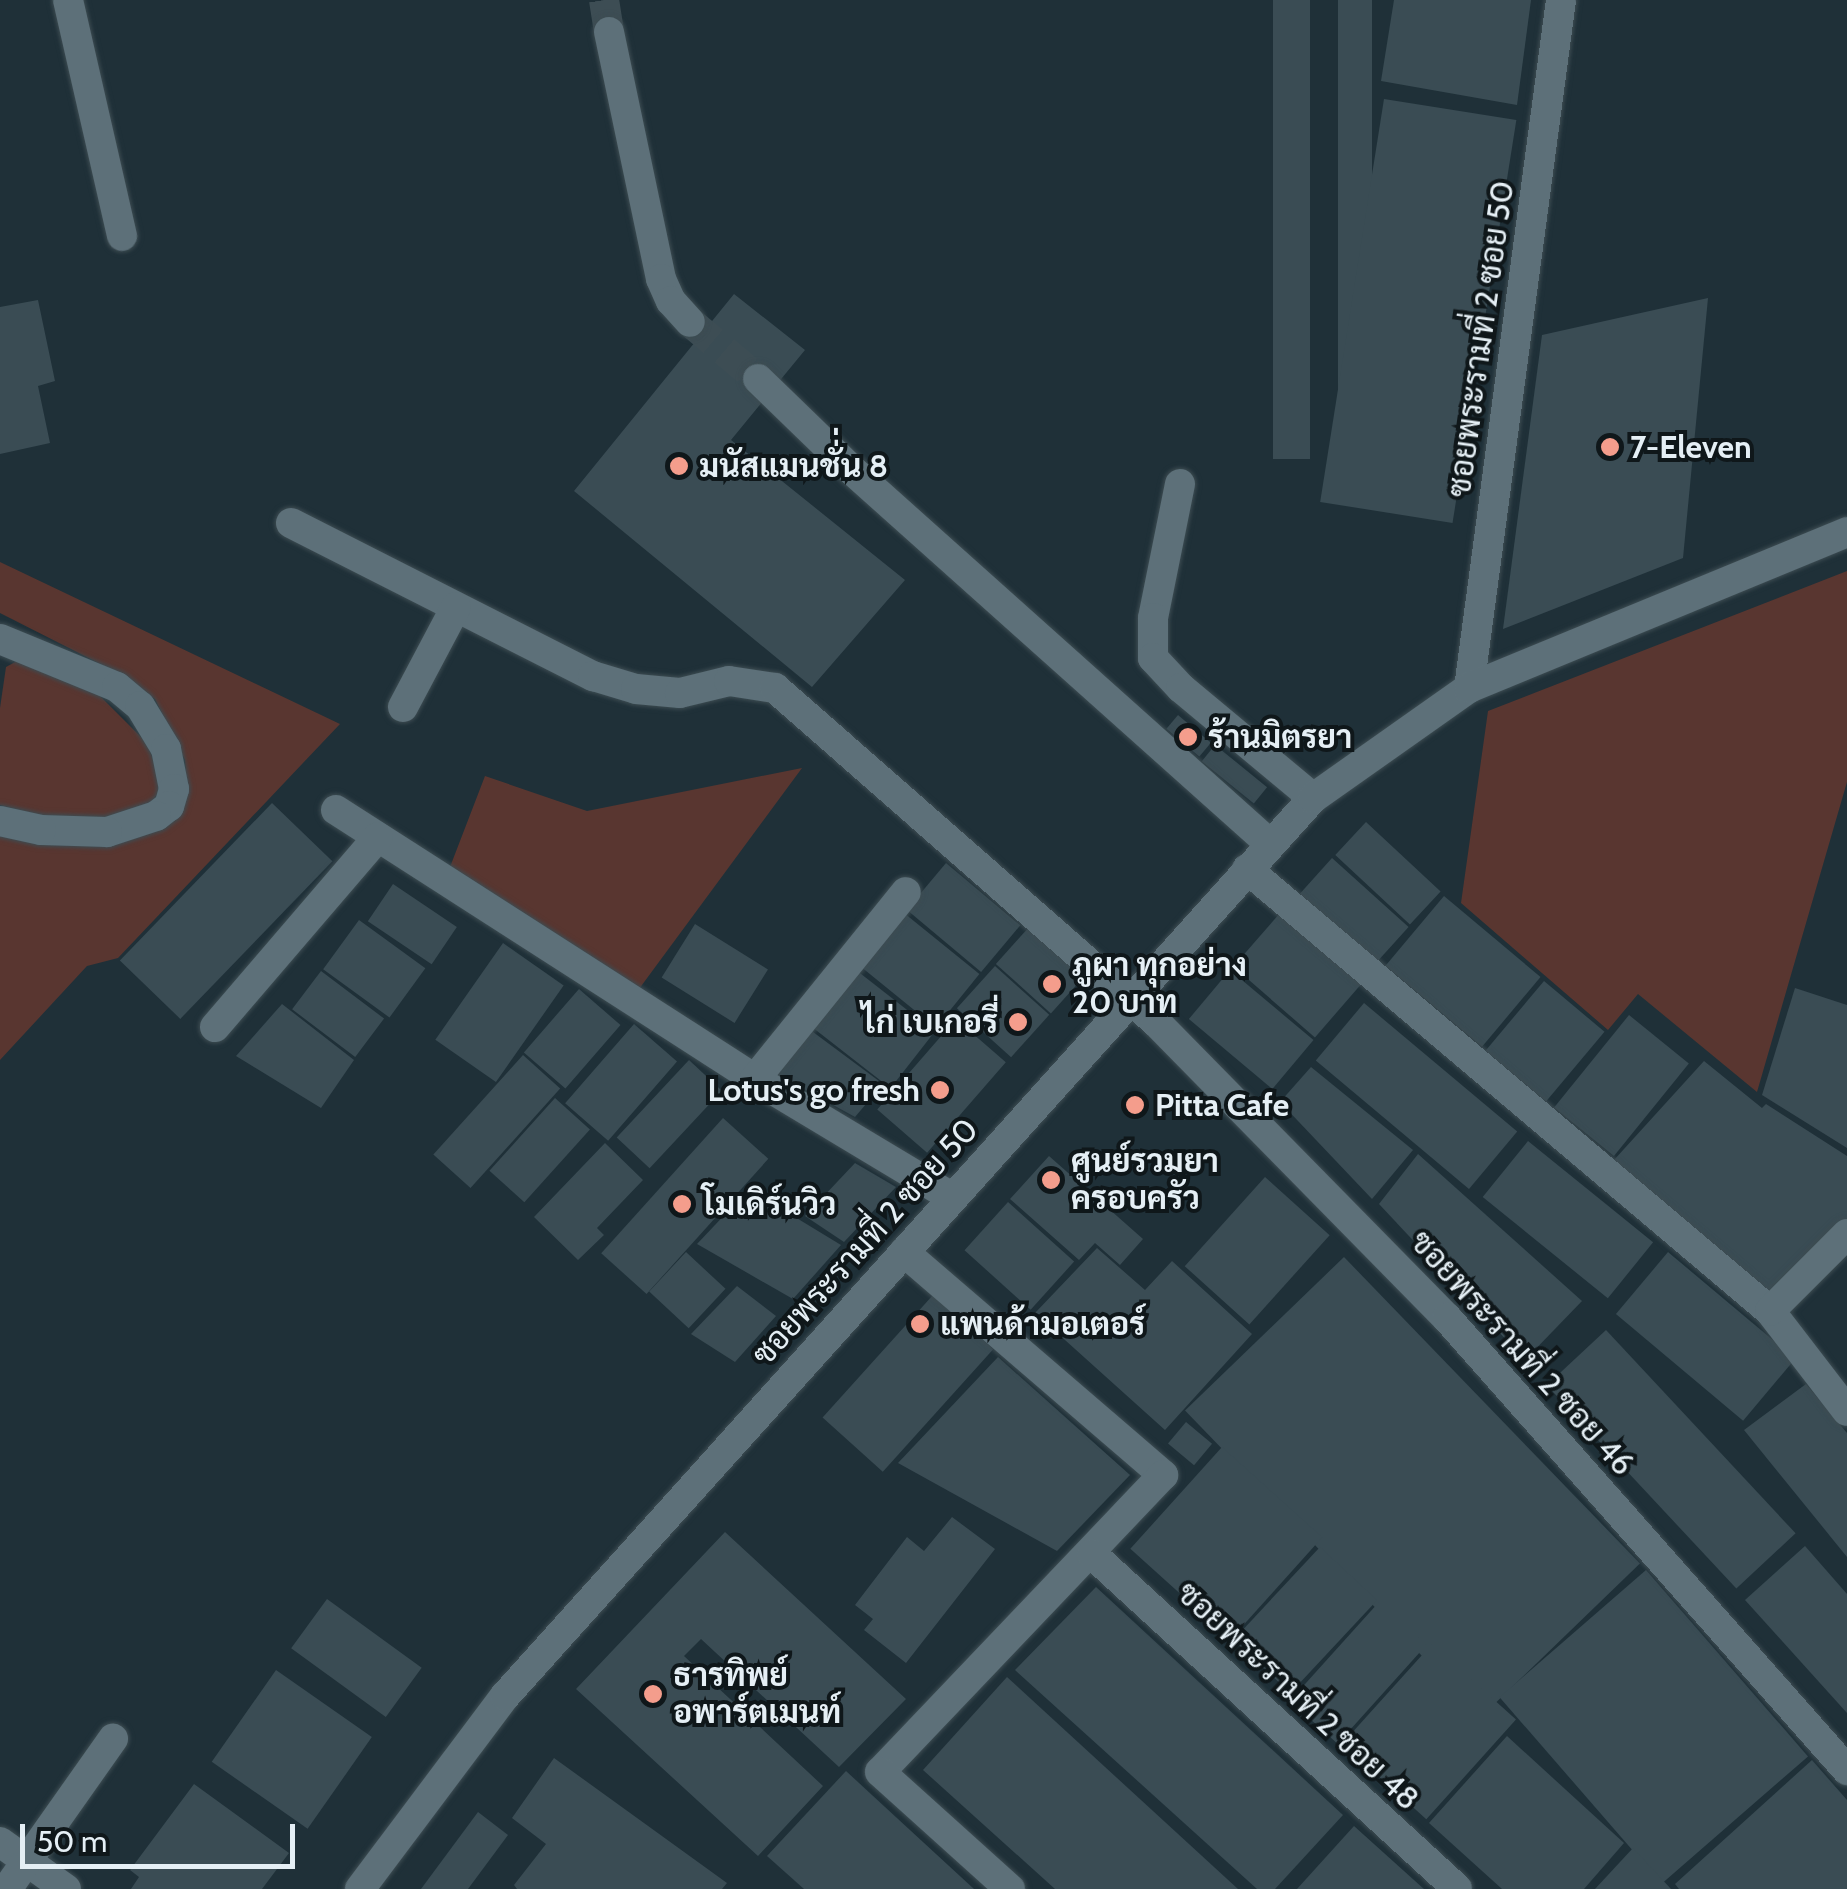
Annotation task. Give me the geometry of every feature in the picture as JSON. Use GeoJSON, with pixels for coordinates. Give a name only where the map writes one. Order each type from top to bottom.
{"type":"FeatureCollection","features":[{"type":"Feature","properties":{"kind":"street"},"geometry":{"type":"LineString","coordinates":[[68,0],[122,236]]}},
{"type":"Feature","properties":{"kind":"street","name":"ซอยพระรามที่ 2 ซอย 50"},"geometry":{"type":"LineString","coordinates":[[1468,688],[1561,0]]}},
{"type":"Feature","properties":{"kind":"street"},"geometry":{"type":"LineString","coordinates":[[609,32],[661,279],[670,301],[690,322]]}},
{"type":"Feature","properties":{"kind":"street"},"geometry":{"type":"LineString","coordinates":[[758,380],[1270,844]]}},
{"type":"Feature","properties":{"kind":"street"},"geometry":{"type":"LineString","coordinates":[[1180,484],[1153,618],[1152,658],[1181,688],[1313,798]]}},
{"type":"Feature","properties":{"kind":"street","name":"ซอยพระรามที่ 2 ซอย 46"},"geometry":{"type":"LineString","coordinates":[[291,522],[594,676],[636,690],[680,693],[751,681],[775,688],[1131,996],[1447,1318],[1847,1770]]}},
{"type":"Feature","properties":{"kind":"street","name":"ซอยพระรามที่ 2 ซอย 50"},"geometry":{"type":"LineString","coordinates":[[360,1889],[505,1696],[1313,798],[1468,688],[1847,532]]}},
{"type":"Feature","properties":{"kind":"street"},"geometry":{"type":"LineString","coordinates":[[403,707],[456,607]]}},
{"type":"Feature","properties":{"kind":"street"},"geometry":{"type":"LineString","coordinates":[[0,638],[116,687],[140,706],[166,749],[174,789],[169,806],[156,816],[108,832],[55,831],[0,821]]}},
{"type":"Feature","properties":{"kind":"street"},"geometry":{"type":"LineString","coordinates":[[336,810],[754,1078],[953,1198]]}},
{"type":"Feature","properties":{"kind":"street"},"geometry":{"type":"LineString","coordinates":[[215,1026],[378,837]]}},
{"type":"Feature","properties":{"kind":"street"},"geometry":{"type":"LineString","coordinates":[[1247,869],[1770,1310],[1847,1410]]}},
{"type":"Feature","properties":{"kind":"street"},"geometry":{"type":"LineString","coordinates":[[754,1078],[906,892]]}},
{"type":"Feature","properties":{"kind":"street"},"geometry":{"type":"LineString","coordinates":[[1770,1310],[1847,1234]]}},
{"type":"Feature","properties":{"kind":"street"},"geometry":{"type":"LineString","coordinates":[[904,1252],[1163,1475],[1092,1554],[880,1772],[1010,1889]]}},
{"type":"Feature","properties":{"kind":"street","name":"ซอยพระรามที่ 2 ซอย 48"},"geometry":{"type":"LineString","coordinates":[[1092,1554],[1457,1889]]}},
{"type":"Feature","properties":{"kind":"street"},"geometry":{"type":"LineString","coordinates":[[6,1889],[113,1739]]}},
{"type":"Feature","properties":{"kind":"street"},"geometry":{"type":"LineString","coordinates":[[0,1842],[66,1889]]}},
{"type":"Feature","properties":{"kind":"shaded area"},"geometry":{"type":"Polygon","coordinates":[[[0,562],[340,724],[118,958],[87,966],[0,1060],[0,831],[55,841],[187,790],[185,760],[155,699],[128,678],[0,613],[0,562]]]}},
{"type":"Feature","properties":{"kind":"shaded area"},"geometry":{"type":"Polygon","coordinates":[[[1847,571],[1847,782],[1757,1092],[1638,994],[1608,1030],[1461,903],[1488,711],[1847,571]]]}},
{"type":"Feature","properties":{"kind":"shaded area"},"geometry":{"type":"Polygon","coordinates":[[[17,661],[96,692],[147,743],[158,773],[158,793],[147,809],[107,821],[51,818],[0,805],[0,708],[6,667],[17,661]]]}},
{"type":"Feature","properties":{"kind":"shaded area"},"geometry":{"type":"Polygon","coordinates":[[[802,768],[639,989],[450,867],[485,776],[587,811],[802,768]]]}},
{"type":"Feature","properties":{"kind":"building"},"geometry":{"type":"Polygon","coordinates":[[[1273,0],[1310,0],[1310,459],[1273,459],[1273,0]]]}},
{"type":"Feature","properties":{"kind":"building"},"geometry":{"type":"Polygon","coordinates":[[[1338,0],[1372,0],[1372,490],[1338,490],[1338,0]]]}},
{"type":"Feature","properties":{"kind":"building"},"geometry":{"type":"Polygon","coordinates":[[[1394,0],[1531,0],[1517,105],[1381,81],[1394,0]]]}},
{"type":"Feature","properties":{"kind":"building"},"geometry":{"type":"Polygon","coordinates":[[[1384,99],[1516,120],[1453,523],[1320,502],[1384,99]]]}},
{"type":"Feature","properties":{"kind":"building","name":"มนัสแมนชั่่น 8"},"geometry":{"type":"Polygon","coordinates":[[[734,294],[805,350],[731,440],[905,580],[812,687],[574,491],[734,294]]]}},
{"type":"Feature","properties":{"kind":"building","name":"7-Eleven"},"geometry":{"type":"Polygon","coordinates":[[[1708,298],[1683,558],[1503,629],[1542,335],[1708,298]]]}},
{"type":"Feature","properties":{"kind":"building"},"geometry":{"type":"Polygon","coordinates":[[[38,300],[55,381],[38,386],[50,443],[0,454],[0,307],[38,300]]]}},
{"type":"Feature","properties":{"kind":"building"},"geometry":{"type":"Polygon","coordinates":[[[1178,715],[1211,743],[1199,756],[1166,729],[1178,715]]]}},
{"type":"Feature","properties":{"kind":"building"},"geometry":{"type":"Polygon","coordinates":[[[1215,745],[1267,787],[1254,803],[1202,761],[1215,745]]]}},
{"type":"Feature","properties":{"kind":"building"},"geometry":{"type":"Polygon","coordinates":[[[272,803],[332,861],[180,1019],[120,961],[272,803]]]}},
{"type":"Feature","properties":{"kind":"building"},"geometry":{"type":"Polygon","coordinates":[[[1366,822],[1441,892],[1410,924],[1335,855],[1366,822]]]}},
{"type":"Feature","properties":{"kind":"building"},"geometry":{"type":"Polygon","coordinates":[[[1332,858],[1409,927],[1376,963],[1300,894],[1332,858]]]}},
{"type":"Feature","properties":{"kind":"building"},"geometry":{"type":"Polygon","coordinates":[[[946,863],[1020,925],[981,972],[907,910],[946,863]]]}},
{"type":"Feature","properties":{"kind":"building"},"geometry":{"type":"Polygon","coordinates":[[[393,884],[457,927],[432,964],[368,921],[393,884]]]}},
{"type":"Feature","properties":{"kind":"building"},"geometry":{"type":"Polygon","coordinates":[[[1444,896],[1541,977],[1482,1047],[1386,966],[1444,896]]]}},
{"type":"Feature","properties":{"kind":"building"},"geometry":{"type":"Polygon","coordinates":[[[904,913],[979,974],[936,1028],[861,967],[904,913]]]}},
{"type":"Feature","properties":{"kind":"building"},"geometry":{"type":"Polygon","coordinates":[[[1280,913],[1362,984],[1315,1037],[1233,967],[1280,913]]]}},
{"type":"Feature","properties":{"kind":"building"},"geometry":{"type":"Polygon","coordinates":[[[359,920],[425,968],[389,1018],[323,969],[359,920]]]}},
{"type":"Feature","properties":{"kind":"building"},"geometry":{"type":"Polygon","coordinates":[[[695,924],[768,970],[735,1023],[662,977],[695,924]]]}},
{"type":"Feature","properties":{"kind":"building"},"geometry":{"type":"Polygon","coordinates":[[[1030,926],[1085,976],[1051,1013],[996,964],[1030,926]]]}},
{"type":"Feature","properties":{"kind":"building"},"geometry":{"type":"Polygon","coordinates":[[[503,943],[564,985],[496,1082],[435,1040],[503,943]]]}},
{"type":"Feature","properties":{"kind":"building"},"geometry":{"type":"Polygon","coordinates":[[[995,966],[1049,1015],[1011,1057],[957,1008],[995,966]]]}},
{"type":"Feature","properties":{"kind":"building"},"geometry":{"type":"Polygon","coordinates":[[[856,970],[935,1032],[890,1088],[812,1027],[856,970]]]}},
{"type":"Feature","properties":{"kind":"building"},"geometry":{"type":"Polygon","coordinates":[[[1230,970],[1313,1040],[1272,1089],[1189,1019],[1230,970]]]}},
{"type":"Feature","properties":{"kind":"building"},"geometry":{"type":"Polygon","coordinates":[[[321,971],[384,1019],[355,1057],[292,1009],[321,971]]]}},
{"type":"Feature","properties":{"kind":"building"},"geometry":{"type":"Polygon","coordinates":[[[1544,981],[1605,1032],[1546,1101],[1486,1051],[1544,981]]]}},
{"type":"Feature","properties":{"kind":"building"},"geometry":{"type":"Polygon","coordinates":[[[1795,988],[1847,1005],[1847,1148],[1762,1095],[1795,988]]]}},
{"type":"Feature","properties":{"kind":"building"},"geometry":{"type":"Polygon","coordinates":[[[579,989],[621,1025],[565,1088],[524,1052],[579,989]]]}},
{"type":"Feature","properties":{"kind":"building"},"geometry":{"type":"Polygon","coordinates":[[[1364,1003],[1517,1132],[1469,1189],[1316,1060],[1364,1003]]]}},
{"type":"Feature","properties":{"kind":"building"},"geometry":{"type":"Polygon","coordinates":[[[282,1004],[354,1060],[321,1108],[236,1056],[282,1004]]]}},
{"type":"Feature","properties":{"kind":"building"},"geometry":{"type":"Polygon","coordinates":[[[1629,1015],[1689,1063],[1614,1156],[1554,1107],[1629,1015]]]}},
{"type":"Feature","properties":{"kind":"building"},"geometry":{"type":"Polygon","coordinates":[[[956,1019],[1006,1062],[927,1153],[877,1110],[956,1019]]]}},
{"type":"Feature","properties":{"kind":"building"},"geometry":{"type":"Polygon","coordinates":[[[634,1024],[677,1061],[608,1141],[565,1103],[634,1024]]]}},
{"type":"Feature","properties":{"kind":"building"},"geometry":{"type":"Polygon","coordinates":[[[809,1029],[883,1084],[855,1117],[775,1073],[809,1029]]]}},
{"type":"Feature","properties":{"kind":"building"},"geometry":{"type":"Polygon","coordinates":[[[523,1055],[560,1088],[470,1188],[433,1155],[523,1055]]]}},
{"type":"Feature","properties":{"kind":"building"},"geometry":{"type":"Polygon","coordinates":[[[689,1060],[722,1091],[650,1168],[617,1138],[689,1060]]]}},
{"type":"Feature","properties":{"kind":"building"},"geometry":{"type":"Polygon","coordinates":[[[1704,1061],[1762,1108],[1766,1104],[1847,1156],[1847,1219],[1772,1294],[1614,1160],[1704,1061]]]}},
{"type":"Feature","properties":{"kind":"building"},"geometry":{"type":"Polygon","coordinates":[[[1311,1067],[1413,1150],[1372,1199],[1280,1102],[1311,1067]]]}},
{"type":"Feature","properties":{"kind":"building"},"geometry":{"type":"Polygon","coordinates":[[[555,1098],[590,1129],[524,1202],[489,1171],[555,1098]]]}},
{"type":"Feature","properties":{"kind":"building","name":"โมเดิร์นวิว"},"geometry":{"type":"Polygon","coordinates":[[[723,1118],[768,1159],[647,1294],[601,1253],[723,1118]]]}},
{"type":"Feature","properties":{"kind":"building"},"geometry":{"type":"Polygon","coordinates":[[[1528,1141],[1653,1242],[1608,1298],[1483,1197],[1528,1141]]]}},
{"type":"Feature","properties":{"kind":"building"},"geometry":{"type":"Polygon","coordinates":[[[605,1143],[643,1180],[597,1228],[604,1235],[578,1260],[534,1217],[605,1143]]]}},
{"type":"Feature","properties":{"kind":"building"},"geometry":{"type":"Polygon","coordinates":[[[1418,1154],[1582,1301],[1525,1360],[1379,1204],[1418,1154]]]}},
{"type":"Feature","properties":{"kind":"building"},"geometry":{"type":"Polygon","coordinates":[[[1049,1156],[1143,1239],[1120,1265],[1095,1243],[1079,1260],[1010,1199],[1049,1156]]]}},
{"type":"Feature","properties":{"kind":"building"},"geometry":{"type":"Polygon","coordinates":[[[855,1163],[896,1187],[844,1242],[805,1216],[855,1163]]]}},
{"type":"Feature","properties":{"kind":"building"},"geometry":{"type":"Polygon","coordinates":[[[1265,1177],[1330,1235],[1249,1324],[1185,1266],[1265,1177]]]}},
{"type":"Feature","properties":{"kind":"building"},"geometry":{"type":"Polygon","coordinates":[[[749,1189],[841,1245],[793,1299],[697,1244],[749,1189]]]}},
{"type":"Feature","properties":{"kind":"building"},"geometry":{"type":"Polygon","coordinates":[[[1008,1202],[1074,1262],[1031,1310],[965,1250],[1008,1202]]]}},
{"type":"Feature","properties":{"kind":"building"},"geometry":{"type":"Polygon","coordinates":[[[1097,1248],[1145,1290],[1172,1261],[1252,1334],[1165,1430],[1035,1313],[1097,1248]]]}},
{"type":"Feature","properties":{"kind":"building"},"geometry":{"type":"Polygon","coordinates":[[[686,1252],[725,1289],[689,1328],[649,1291],[686,1252]]]}},
{"type":"Feature","properties":{"kind":"building"},"geometry":{"type":"Polygon","coordinates":[[[1668,1252],[1795,1359],[1743,1421],[1616,1314],[1668,1252]]]}},
{"type":"Feature","properties":{"kind":"building"},"geometry":{"type":"Polygon","coordinates":[[[1344,1257],[1640,1563],[1481,1717],[1185,1411],[1344,1257]]]}},
{"type":"Feature","properties":{"kind":"building"},"geometry":{"type":"Polygon","coordinates":[[[737,1286],[776,1316],[735,1362],[691,1334],[737,1286]]]}},
{"type":"Feature","properties":{"kind":"building"},"geometry":{"type":"Polygon","coordinates":[[[933,1295],[993,1349],[883,1472],[823,1418],[933,1295]]]}},
{"type":"Feature","properties":{"kind":"building"},"geometry":{"type":"Polygon","coordinates":[[[1606,1330],[1796,1533],[1736,1589],[1547,1385],[1606,1330]]]}},
{"type":"Feature","properties":{"kind":"building"},"geometry":{"type":"Polygon","coordinates":[[[998,1357],[1130,1475],[1057,1551],[898,1463],[998,1357]]]}},
{"type":"Feature","properties":{"kind":"building"},"geometry":{"type":"Polygon","coordinates":[[[1806,1384],[1847,1433],[1847,1557],[1744,1430],[1806,1384]]]}},
{"type":"Feature","properties":{"kind":"building"},"geometry":{"type":"Polygon","coordinates":[[[1186,1422],[1212,1444],[1194,1465],[1168,1443],[1186,1422]]]}},
{"type":"Feature","properties":{"kind":"building"},"geometry":{"type":"Polygon","coordinates":[[[1222,1447],[1322,1537],[1231,1639],[1130,1549],[1222,1447]]]}},
{"type":"Feature","properties":{"kind":"building"},"geometry":{"type":"Polygon","coordinates":[[[952,1517],[995,1549],[906,1663],[864,1630],[873,1619],[855,1605],[907,1537],[924,1551],[952,1517]]]}},
{"type":"Feature","properties":{"kind":"building","name":"ธารทิพย์ อพาร์ตเมนท์"},"geometry":{"type":"Polygon","coordinates":[[[725,1532],[906,1699],[839,1767],[701,1639],[684,1656],[823,1786],[758,1856],[576,1689],[725,1532]]]}},
{"type":"Feature","properties":{"kind":"building"},"geometry":{"type":"Polygon","coordinates":[[[1805,1546],[1847,1594],[1847,1713],[1745,1600],[1805,1546]]]}},
{"type":"Feature","properties":{"kind":"building"},"geometry":{"type":"Polygon","coordinates":[[[1320,1547],[1377,1600],[1290,1693],[1233,1640],[1320,1547]]]}},
{"type":"Feature","properties":{"kind":"building"},"geometry":{"type":"Polygon","coordinates":[[[1646,1570],[1808,1756],[1662,1884],[1500,1697],[1646,1570]]]}},
{"type":"Feature","properties":{"kind":"building"},"geometry":{"type":"Polygon","coordinates":[[[1096,1587],[1343,1815],[1275,1889],[1257,1889],[1015,1670],[1096,1587]]]}},
{"type":"Feature","properties":{"kind":"building"},"geometry":{"type":"Polygon","coordinates":[[[327,1599],[422,1668],[386,1717],[291,1648],[327,1599]]]}},
{"type":"Feature","properties":{"kind":"building"},"geometry":{"type":"Polygon","coordinates":[[[1379,1602],[1427,1645],[1338,1744],[1290,1701],[1379,1602]]]}},
{"type":"Feature","properties":{"kind":"building"},"geometry":{"type":"Polygon","coordinates":[[[1432,1644],[1516,1720],[1426,1819],[1342,1744],[1432,1644]]]}},
{"type":"Feature","properties":{"kind":"building"},"geometry":{"type":"Polygon","coordinates":[[[276,1670],[372,1737],[308,1829],[212,1762],[276,1670]]]}},
{"type":"Feature","properties":{"kind":"building"},"geometry":{"type":"Polygon","coordinates":[[[1007,1677],[1238,1889],[1055,1889],[923,1770],[1007,1677]]]}},
{"type":"Feature","properties":{"kind":"building"},"geometry":{"type":"Polygon","coordinates":[[[1507,1736],[1624,1843],[1584,1889],[1502,1889],[1429,1823],[1507,1736]]]}},
{"type":"Feature","properties":{"kind":"building"},"geometry":{"type":"Polygon","coordinates":[[[554,1758],[727,1883],[722,1889],[517,1889],[514,1885],[546,1844],[512,1818],[554,1758]]]}},
{"type":"Feature","properties":{"kind":"building"},"geometry":{"type":"Polygon","coordinates":[[[1812,1760],[1847,1800],[1847,1889],[1679,1889],[1675,1884],[1812,1760]]]}},
{"type":"Feature","properties":{"kind":"building"},"geometry":{"type":"Polygon","coordinates":[[[846,1771],[974,1889],[804,1889],[767,1856],[846,1771]]]}},
{"type":"Feature","properties":{"kind":"building"},"geometry":{"type":"Polygon","coordinates":[[[194,1784],[289,1853],[262,1889],[131,1889],[139,1877],[130,1870],[194,1784]]]}},
{"type":"Feature","properties":{"kind":"building"},"geometry":{"type":"Polygon","coordinates":[[[478,1812],[508,1835],[468,1889],[421,1889],[478,1812]]]}},
{"type":"Feature","properties":{"kind":"building"},"geometry":{"type":"Polygon","coordinates":[[[1354,1826],[1424,1889],[1297,1889],[1354,1826]]]}},
{"type":"Feature","properties":{"kind":"building"},"geometry":{"type":"Polygon","coordinates":[[[1633,1848],[1671,1889],[1595,1889],[1633,1848]]]}},
{"type":"Feature","properties":{"kind":"tunnel"},"geometry":{"type":"LineString","coordinates":[[604,0],[609,32]]}},
{"type":"Feature","properties":{"kind":"tunnel"},"geometry":{"type":"LineString","coordinates":[[690,322],[758,379]]}},
{"type":"Feature","properties":{"kind":"place","name":"7-Eleven"},"geometry":{"type":"Point","coordinates":[1610,447]}},
{"type":"Feature","properties":{"kind":"place","name":"มนัสแมนชั่่น 8"},"geometry":{"type":"Point","coordinates":[679,466]}},
{"type":"Feature","properties":{"kind":"place","name":"ร้านมิตรยา"},"geometry":{"type":"Point","coordinates":[1188,737]}},
{"type":"Feature","properties":{"kind":"place","name":"ภูผา ทุกอย่าง 20 บาท"},"geometry":{"type":"Point","coordinates":[1052,984]}},
{"type":"Feature","properties":{"kind":"place","name":"ไก่ เบเกอรี่"},"geometry":{"type":"Point","coordinates":[1018,1022]}},
{"type":"Feature","properties":{"kind":"place","name":"Lotus's go fresh"},"geometry":{"type":"Point","coordinates":[940,1090]}},
{"type":"Feature","properties":{"kind":"place","name":"Pitta Cafe"},"geometry":{"type":"Point","coordinates":[1135,1105]}},
{"type":"Feature","properties":{"kind":"place","name":"ศูนย์รวมยา ครอบครัว"},"geometry":{"type":"Point","coordinates":[1051,1180]}},
{"type":"Feature","properties":{"kind":"place","name":"โมเดิร์นวิว"},"geometry":{"type":"Point","coordinates":[682,1204]}},
{"type":"Feature","properties":{"kind":"place","name":"แพนด้ามอเตอร์"},"geometry":{"type":"Point","coordinates":[920,1324]}},
{"type":"Feature","properties":{"kind":"place","name":"ธารทิพย์ อพาร์ตเมนท์"},"geometry":{"type":"Point","coordinates":[653,1694]}}]}
